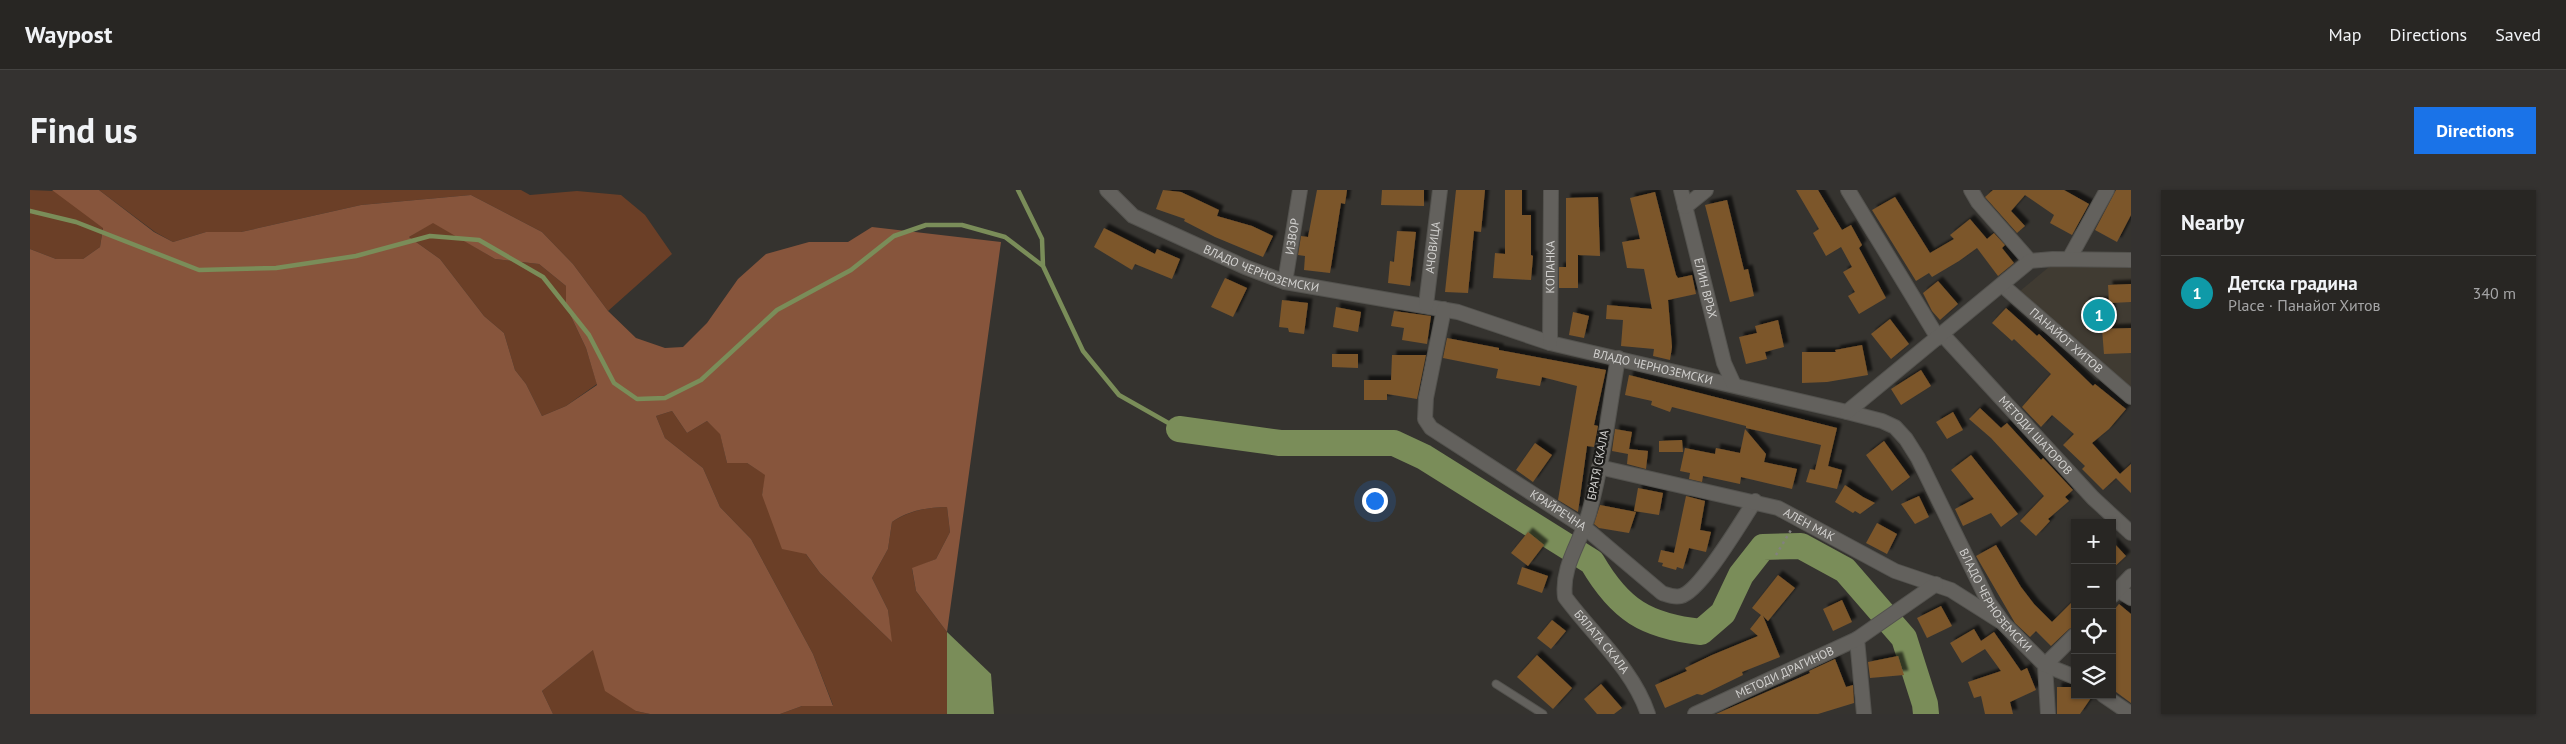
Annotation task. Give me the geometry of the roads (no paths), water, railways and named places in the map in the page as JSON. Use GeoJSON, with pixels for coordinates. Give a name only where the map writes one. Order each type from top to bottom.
{"type":"FeatureCollection","features":[{"type":"Feature","properties":{"kind":"street","name":"ВЛАДО ЧЕРНОЗЕМСКИ"},"geometry":{"type":"LineString","coordinates":[[1107,190],[1133,216],[1245,267],[1285,282],[1444,309],[1550,343],[1847,412],[1882,421],[1895,427],[1906,439],[1918,458],[1986,596],[2004,624],[2045,665]]}},
{"type":"Feature","properties":{"kind":"street","name":"ИЗВОР"},"geometry":{"type":"LineString","coordinates":[[1285,282],[1300,190]]}},
{"type":"Feature","properties":{"kind":"street","name":"АЧОВИЦА"},"geometry":{"type":"LineString","coordinates":[[1426,305],[1440,190]]}},
{"type":"Feature","properties":{"kind":"street","name":"КОПАНКА"},"geometry":{"type":"LineString","coordinates":[[1550,343],[1551,190]]}},
{"type":"Feature","properties":{"kind":"street","name":"ЕЛИН ВРЪХ"},"geometry":{"type":"LineString","coordinates":[[1681,190],[1724,362],[1734,385]]}},
{"type":"Feature","properties":{"kind":"street"},"geometry":{"type":"LineString","coordinates":[[1685,207],[1706,190]]}},
{"type":"Feature","properties":{"kind":"street","name":"МЕТОДИ ШАТОРОВ"},"geometry":{"type":"LineString","coordinates":[[1848,190],[1940,336],[2093,498],[2131,533]]}},
{"type":"Feature","properties":{"kind":"street"},"geometry":{"type":"LineString","coordinates":[[1972,190],[1978,202],[2030,261]]}},
{"type":"Feature","properties":{"kind":"street"},"geometry":{"type":"LineString","coordinates":[[2069,259],[2107,190]]}},
{"type":"Feature","properties":{"kind":"street"},"geometry":{"type":"LineString","coordinates":[[1847,412],[2030,261],[2069,259],[2131,260]]}},
{"type":"Feature","properties":{"kind":"street","name":"ПАНАЙОТ ХИТОВ"},"geometry":{"type":"LineString","coordinates":[[2002,284],[2131,397]]}},
{"type":"Feature","properties":{"kind":"street","name":"КРАЙРЕЧНА"},"geometry":{"type":"LineString","coordinates":[[1444,309],[1426,398],[1425,420],[1431,428],[1583,530],[1662,593],[1672,597],[1682,596],[1701,582],[1755,501]]}},
{"type":"Feature","properties":{"kind":"street","name":"БРАТЯ СКАЛА"},"geometry":{"type":"LineString","coordinates":[[1567,568],[1583,530],[1599,467],[1618,358]]}},
{"type":"Feature","properties":{"kind":"street","name":"АЛЕН МАК"},"geometry":{"type":"LineString","coordinates":[[1599,467],[1755,501],[1798,517],[1896,571],[1951,590],[2004,624]]}},
{"type":"Feature","properties":{"kind":"street","name":"БЯЛАТА СКАЛА"},"geometry":{"type":"LineString","coordinates":[[1567,568],[1564,583],[1566,597],[1628,675],[1644,701],[1648,714]]}},
{"type":"Feature","properties":{"kind":"street"},"geometry":{"type":"LineString","coordinates":[[2116,592],[2131,576]]}},
{"type":"Feature","properties":{"kind":"street","name":"МЕТОДИ ДРАГИНОВ"},"geometry":{"type":"LineString","coordinates":[[1695,714],[1857,639],[1936,584]]}},
{"type":"Feature","properties":{"kind":"street"},"geometry":{"type":"LineString","coordinates":[[2116,593],[2131,598]]}},
{"type":"Feature","properties":{"kind":"street"},"geometry":{"type":"LineString","coordinates":[[1857,639],[1864,714]]}},
{"type":"Feature","properties":{"kind":"street"},"geometry":{"type":"LineString","coordinates":[[2048,714],[2045,665],[2071,639]]}},
{"type":"Feature","properties":{"kind":"street"},"geometry":{"type":"LineString","coordinates":[[2045,665],[2071,675]]}},
{"type":"Feature","properties":{"kind":"street"},"geometry":{"type":"LineString","coordinates":[[2109,699],[2131,714]]}},
{"type":"Feature","properties":{"kind":"lane"},"geometry":{"type":"LineString","coordinates":[[1496,684],[1544,714]]}},
{"type":"Feature","properties":{"kind":"waterway"},"geometry":{"type":"LineString","coordinates":[[1018,190],[1042,239],[1043,266]]}},
{"type":"Feature","properties":{"kind":"waterway"},"geometry":{"type":"LineString","coordinates":[[30,211],[76,222],[199,270],[276,268],[356,256],[430,236],[479,240],[543,277],[589,335],[614,383],[637,399],[665,398],[701,380],[777,310],[851,270],[894,236],[926,225],[962,225],[1005,237],[1043,266],[1083,351],[1119,395],[1179,429]]}},
{"type":"Feature","properties":{"kind":"waterway"},"geometry":{"type":"LineString","coordinates":[[1179,429],[1280,443],[1394,443],[1424,457],[1592,562],[1602,579],[1613,592],[1636,613],[1650,620],[1682,629],[1701,632],[1723,613],[1741,575],[1763,547],[1801,546],[1845,570],[1904,638],[1925,704],[1926,714]]}},
{"type":"Feature","properties":{"kind":"place","name":"Детска градина"},"geometry":{"type":"Point","coordinates":[2099,315]}}]}
